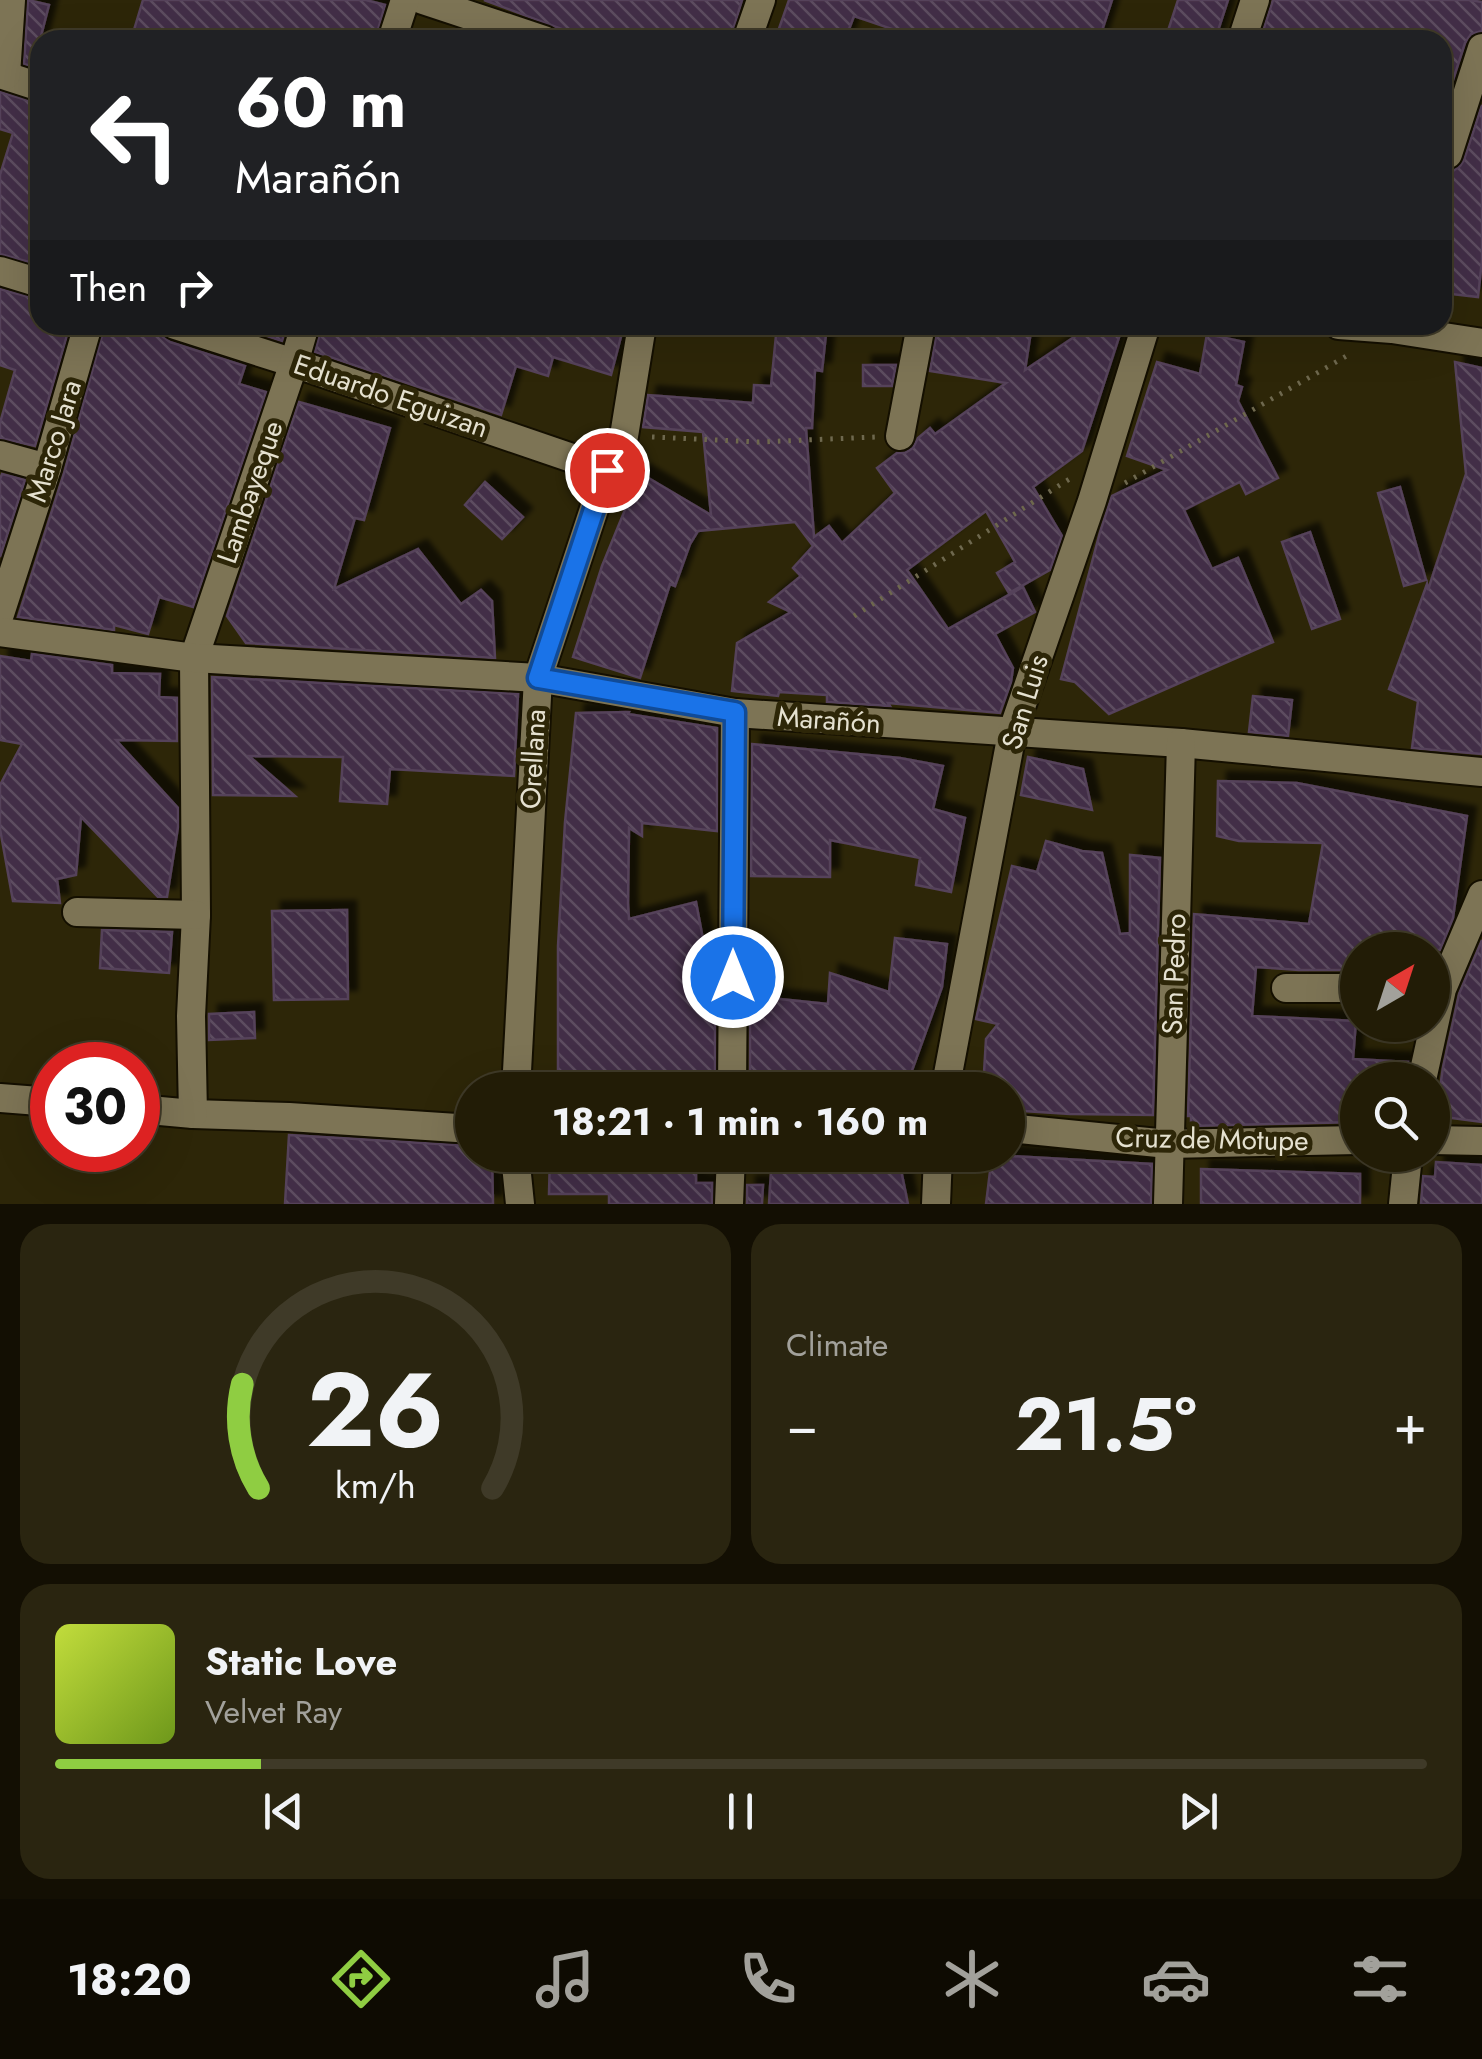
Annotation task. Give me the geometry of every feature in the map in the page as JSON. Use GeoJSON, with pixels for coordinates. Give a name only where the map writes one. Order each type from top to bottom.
{"type":"FeatureCollection","features":[{"type":"Feature","properties":{"kind":"street"},"geometry":{"type":"LineString","coordinates":[[11,0],[3,75],[30,84]]}},
{"type":"Feature","properties":{"kind":"street"},"geometry":{"type":"LineString","coordinates":[[396,30],[406,0]]}},
{"type":"Feature","properties":{"kind":"street"},"geometry":{"type":"LineString","coordinates":[[423,0],[514,30]]}},
{"type":"Feature","properties":{"kind":"street"},"geometry":{"type":"LineString","coordinates":[[750,30],[761,0]]}},
{"type":"Feature","properties":{"kind":"street"},"geometry":{"type":"LineString","coordinates":[[1245,30],[1255,0]]}},
{"type":"Feature","properties":{"kind":"street"},"geometry":{"type":"LineString","coordinates":[[1452,142],[1482,48]]}},
{"type":"Feature","properties":{"kind":"street"},"geometry":{"type":"LineString","coordinates":[[0,272],[30,280]]}},
{"type":"Feature","properties":{"kind":"street","name":"Marco Jara"},"geometry":{"type":"LineString","coordinates":[[0,614],[85,335]]}},
{"type":"Feature","properties":{"kind":"street","name":"Eduardo Eguizan"},"geometry":{"type":"LineString","coordinates":[[206,335],[607,470]]}},
{"type":"Feature","properties":{"kind":"street","name":"Lambayeque"},"geometry":{"type":"LineString","coordinates":[[193,1114],[194,658],[302,335]]}},
{"type":"Feature","properties":{"kind":"street","name":"Orellana"},"geometry":{"type":"LineString","coordinates":[[517,1072],[538,678],[607,470],[624,436],[640,335]]}},
{"type":"Feature","properties":{"kind":"street"},"geometry":{"type":"LineString","coordinates":[[900,436],[919,335]]}},
{"type":"Feature","properties":{"kind":"street","name":"San Luis"},"geometry":{"type":"LineString","coordinates":[[949,1072],[1012,733],[1092,501],[1143,335]]}},
{"type":"Feature","properties":{"kind":"street"},"geometry":{"type":"LineString","coordinates":[[1430,335],[1482,342]]}},
{"type":"Feature","properties":{"kind":"street"},"geometry":{"type":"LineString","coordinates":[[0,456],[47,468]]}},
{"type":"Feature","properties":{"kind":"street","name":"Marañón"},"geometry":{"type":"LineString","coordinates":[[0,632],[194,658],[538,678],[735,712],[1181,743],[1482,772]]}},
{"type":"Feature","properties":{"kind":"street"},"geometry":{"type":"LineString","coordinates":[[732,1072],[735,712]]}},
{"type":"Feature","properties":{"kind":"street","name":"San Pedro"},"geometry":{"type":"LineString","coordinates":[[1168,1204],[1181,743]]}},
{"type":"Feature","properties":{"kind":"street"},"geometry":{"type":"LineString","coordinates":[[1450,962],[1482,895]]}},
{"type":"Feature","properties":{"kind":"street"},"geometry":{"type":"LineString","coordinates":[[76,912],[196,914]]}},
{"type":"Feature","properties":{"kind":"street"},"geometry":{"type":"LineString","coordinates":[[1286,988],[1340,988]]}},
{"type":"Feature","properties":{"kind":"street"},"geometry":{"type":"LineString","coordinates":[[0,1098],[30,1100]]}},
{"type":"Feature","properties":{"kind":"street"},"geometry":{"type":"LineString","coordinates":[[160,1111],[455,1128]]}},
{"type":"Feature","properties":{"kind":"street","name":"Cruz de Motupe"},"geometry":{"type":"LineString","coordinates":[[1025,1130],[1168,1144],[1340,1140]]}},
{"type":"Feature","properties":{"kind":"street"},"geometry":{"type":"LineString","coordinates":[[1450,1140],[1482,1141]]}},
{"type":"Feature","properties":{"kind":"street"},"geometry":{"type":"LineString","coordinates":[[517,1172],[520,1204]]}},
{"type":"Feature","properties":{"kind":"street"},"geometry":{"type":"LineString","coordinates":[[729,1204],[730,1172]]}},
{"type":"Feature","properties":{"kind":"street"},"geometry":{"type":"LineString","coordinates":[[936,1204],[937,1172]]}},
{"type":"Feature","properties":{"kind":"street"},"geometry":{"type":"LineString","coordinates":[[1403,1204],[1406,1172]]}},
{"type":"Feature","properties":{"kind":"path"},"geometry":{"type":"LineString","coordinates":[[1092,501],[1383,335]]}},
{"type":"Feature","properties":{"kind":"path"},"geometry":{"type":"LineString","coordinates":[[624,436],[760,442],[900,436]]}},
{"type":"Feature","properties":{"kind":"path"},"geometry":{"type":"LineString","coordinates":[[854,616],[1106,456]]}},
{"type":"Feature","properties":{"kind":"building"},"geometry":{"type":"Polygon","coordinates":[[[28,0],[49,5],[43,30],[30,30],[30,66],[24,64],[28,0]]]}},
{"type":"Feature","properties":{"kind":"building"},"geometry":{"type":"Polygon","coordinates":[[[143,0],[366,0],[385,5],[378,30],[134,30],[143,0]]]}},
{"type":"Feature","properties":{"kind":"building"},"geometry":{"type":"Polygon","coordinates":[[[484,0],[742,0],[733,30],[564,30],[484,0]]]}},
{"type":"Feature","properties":{"kind":"building"},"geometry":{"type":"Polygon","coordinates":[[[789,0],[1112,0],[1102,30],[895,30],[854,16],[849,30],[778,30],[789,0]]]}},
{"type":"Feature","properties":{"kind":"building"},"geometry":{"type":"Polygon","coordinates":[[[1178,0],[1228,0],[1218,30],[1168,30],[1178,0]]]}},
{"type":"Feature","properties":{"kind":"building"},"geometry":{"type":"Polygon","coordinates":[[[1273,0],[1482,2],[1482,31],[1471,34],[1465,43],[1452,83],[1452,30],[1263,30],[1273,0]]]}},
{"type":"Feature","properties":{"kind":"building"},"geometry":{"type":"Polygon","coordinates":[[[0,92],[30,101],[30,262],[0,254],[0,175],[13,133],[0,129],[0,92]]]}},
{"type":"Feature","properties":{"kind":"building"},"geometry":{"type":"Polygon","coordinates":[[[1482,105],[1482,260],[1478,297],[1452,294],[1452,171],[1464,160],[1482,105]]]}},
{"type":"Feature","properties":{"kind":"building"},"geometry":{"type":"Polygon","coordinates":[[[0,289],[30,297],[30,335],[67,335],[35,446],[0,438],[0,423],[15,370],[0,365],[0,289]]]}},
{"type":"Feature","properties":{"kind":"building"},"geometry":{"type":"Polygon","coordinates":[[[102,335],[162,335],[170,342],[245,366],[239,384],[266,392],[193,607],[159,597],[148,634],[114,625],[114,630],[18,617],[102,335]]]}},
{"type":"Feature","properties":{"kind":"building"},"geometry":{"type":"Polygon","coordinates":[[[319,335],[621,335],[611,375],[553,357],[548,376],[516,366],[501,415],[315,352],[319,335]]]}},
{"type":"Feature","properties":{"kind":"building"},"geometry":{"type":"Polygon","coordinates":[[[776,335],[826,335],[822,371],[815,370],[812,428],[806,428],[814,537],[829,526],[842,543],[895,493],[877,468],[897,453],[913,448],[930,428],[935,434],[1006,383],[930,371],[936,335],[1030,335],[1025,370],[1077,335],[1120,335],[1082,451],[1033,487],[1062,536],[1050,570],[1009,593],[997,573],[1015,562],[986,511],[907,570],[948,629],[1023,587],[1035,612],[995,634],[1013,668],[1000,713],[827,702],[827,695],[779,692],[778,696],[732,691],[737,643],[791,612],[769,602],[801,576],[793,568],[813,546],[795,522],[698,531],[675,586],[670,584],[640,678],[573,657],[602,566],[640,473],[711,515],[703,432],[643,427],[648,395],[753,403],[754,385],[771,386],[776,335]]]}},
{"type":"Feature","properties":{"kind":"building"},"geometry":{"type":"Polygon","coordinates":[[[1207,335],[1244,342],[1236,385],[1242,387],[1238,401],[1278,478],[1246,494],[1240,482],[1184,510],[1212,569],[1238,558],[1273,642],[1109,714],[1075,682],[1061,679],[1100,532],[1112,496],[1167,470],[1127,456],[1157,362],[1200,374],[1207,335]]]}},
{"type":"Feature","properties":{"kind":"building"},"geometry":{"type":"Polygon","coordinates":[[[1455,362],[1482,368],[1482,754],[1412,748],[1418,701],[1389,689],[1427,584],[1428,590],[1466,474],[1455,362]]]}},
{"type":"Feature","properties":{"kind":"building"},"geometry":{"type":"Polygon","coordinates":[[[863,365],[896,365],[892,386],[863,386],[863,365]]]}},
{"type":"Feature","properties":{"kind":"building"},"geometry":{"type":"Polygon","coordinates":[[[299,402],[390,428],[364,520],[355,518],[334,589],[418,549],[461,604],[481,590],[492,601],[495,658],[246,643],[227,616],[299,402]]]}},
{"type":"Feature","properties":{"kind":"building"},"geometry":{"type":"Polygon","coordinates":[[[2,474],[25,480],[0,557],[0,479],[2,474]]]}},
{"type":"Feature","properties":{"kind":"building"},"geometry":{"type":"Polygon","coordinates":[[[485,482],[523,517],[502,539],[465,505],[485,482]]]}},
{"type":"Feature","properties":{"kind":"building"},"geometry":{"type":"Polygon","coordinates":[[[1400,487],[1426,580],[1404,586],[1378,493],[1400,487]]]}},
{"type":"Feature","properties":{"kind":"building"},"geometry":{"type":"Polygon","coordinates":[[[1310,532],[1340,619],[1312,629],[1282,542],[1310,532]]]}},
{"type":"Feature","properties":{"kind":"building"},"geometry":{"type":"Polygon","coordinates":[[[32,654],[112,665],[112,673],[160,674],[159,697],[177,698],[177,741],[116,740],[178,808],[167,897],[158,897],[81,817],[76,875],[57,879],[60,903],[13,901],[0,829],[0,785],[22,744],[0,740],[0,656],[31,661],[32,654]]]}},
{"type":"Feature","properties":{"kind":"building"},"geometry":{"type":"Polygon","coordinates":[[[212,677],[518,694],[514,776],[390,769],[387,804],[340,801],[343,757],[249,756],[295,796],[213,795],[212,677]]]}},
{"type":"Feature","properties":{"kind":"building"},"geometry":{"type":"Polygon","coordinates":[[[1253,696],[1292,700],[1288,736],[1249,732],[1253,696]]]}},
{"type":"Feature","properties":{"kind":"building"},"geometry":{"type":"Polygon","coordinates":[[[629,712],[717,728],[717,831],[642,823],[642,836],[629,828],[628,903],[629,919],[696,902],[715,992],[715,1072],[558,1072],[558,946],[576,713],[629,712]]]}},
{"type":"Feature","properties":{"kind":"building"},"geometry":{"type":"Polygon","coordinates":[[[752,744],[900,758],[943,766],[933,809],[965,818],[951,892],[916,885],[920,858],[830,840],[830,877],[751,876],[752,744]]]}},
{"type":"Feature","properties":{"kind":"building"},"geometry":{"type":"Polygon","coordinates":[[[1028,757],[1083,769],[1092,810],[1021,795],[1028,757]]]}},
{"type":"Feature","properties":{"kind":"building"},"geometry":{"type":"Polygon","coordinates":[[[1218,781],[1297,783],[1467,816],[1453,918],[1447,932],[1340,932],[1340,970],[1256,967],[1252,1016],[1340,1020],[1340,1042],[1354,1042],[1353,1059],[1408,1062],[1340,1062],[1340,1122],[1191,1126],[1188,1116],[1194,914],[1309,924],[1323,843],[1239,841],[1217,836],[1218,781]]]}},
{"type":"Feature","properties":{"kind":"building"},"geometry":{"type":"Polygon","coordinates":[[[1046,841],[1102,853],[1120,934],[1130,933],[1130,855],[1160,858],[1153,1115],[1025,1111],[1025,1072],[984,1072],[986,1039],[998,1024],[976,1019],[1012,866],[1037,872],[1046,841]]]}},
{"type":"Feature","properties":{"kind":"building"},"geometry":{"type":"Polygon","coordinates":[[[347,910],[348,999],[274,1000],[272,911],[347,910]]]}},
{"type":"Feature","properties":{"kind":"building"},"geometry":{"type":"Polygon","coordinates":[[[102,930],[172,932],[169,973],[100,968],[102,930]]]}},
{"type":"Feature","properties":{"kind":"building"},"geometry":{"type":"Polygon","coordinates":[[[895,938],[947,944],[942,987],[911,1072],[750,1072],[750,996],[828,1004],[830,973],[889,992],[895,938]]]}},
{"type":"Feature","properties":{"kind":"building"},"geometry":{"type":"Polygon","coordinates":[[[1482,940],[1482,1122],[1450,1118],[1450,1062],[1444,1062],[1459,994],[1482,940]]]}},
{"type":"Feature","properties":{"kind":"building"},"geometry":{"type":"Polygon","coordinates":[[[254,1012],[255,1038],[209,1040],[209,1014],[254,1012]]]}},
{"type":"Feature","properties":{"kind":"building"},"geometry":{"type":"Polygon","coordinates":[[[289,1135],[455,1145],[455,1172],[492,1172],[493,1204],[285,1204],[289,1135]]]}},
{"type":"Feature","properties":{"kind":"building"},"geometry":{"type":"Polygon","coordinates":[[[1025,1157],[1152,1164],[1151,1204],[986,1204],[990,1172],[1025,1172],[1025,1157]]]}},
{"type":"Feature","properties":{"kind":"building"},"geometry":{"type":"Polygon","coordinates":[[[1450,1163],[1482,1165],[1482,1204],[1421,1204],[1423,1176],[1435,1177],[1435,1172],[1450,1172],[1450,1163]]]}},
{"type":"Feature","properties":{"kind":"building"},"geometry":{"type":"Polygon","coordinates":[[[1201,1169],[1360,1174],[1360,1204],[1201,1204],[1201,1169]]]}},
{"type":"Feature","properties":{"kind":"building"},"geometry":{"type":"Polygon","coordinates":[[[550,1172],[696,1172],[696,1183],[712,1183],[712,1204],[609,1204],[609,1194],[549,1194],[550,1172]]]}},
{"type":"Feature","properties":{"kind":"building"},"geometry":{"type":"Polygon","coordinates":[[[771,1172],[901,1172],[908,1204],[769,1204],[771,1172]]]}},
{"type":"Feature","properties":{"kind":"building"},"geometry":{"type":"Polygon","coordinates":[[[747,1185],[763,1185],[762,1204],[747,1204],[747,1185]]]}},
{"type":"Feature","properties":{"kind":"route"},"geometry":{"type":"LineString","coordinates":[[607,470],[538,678],[735,712],[733,977]]}}]}
